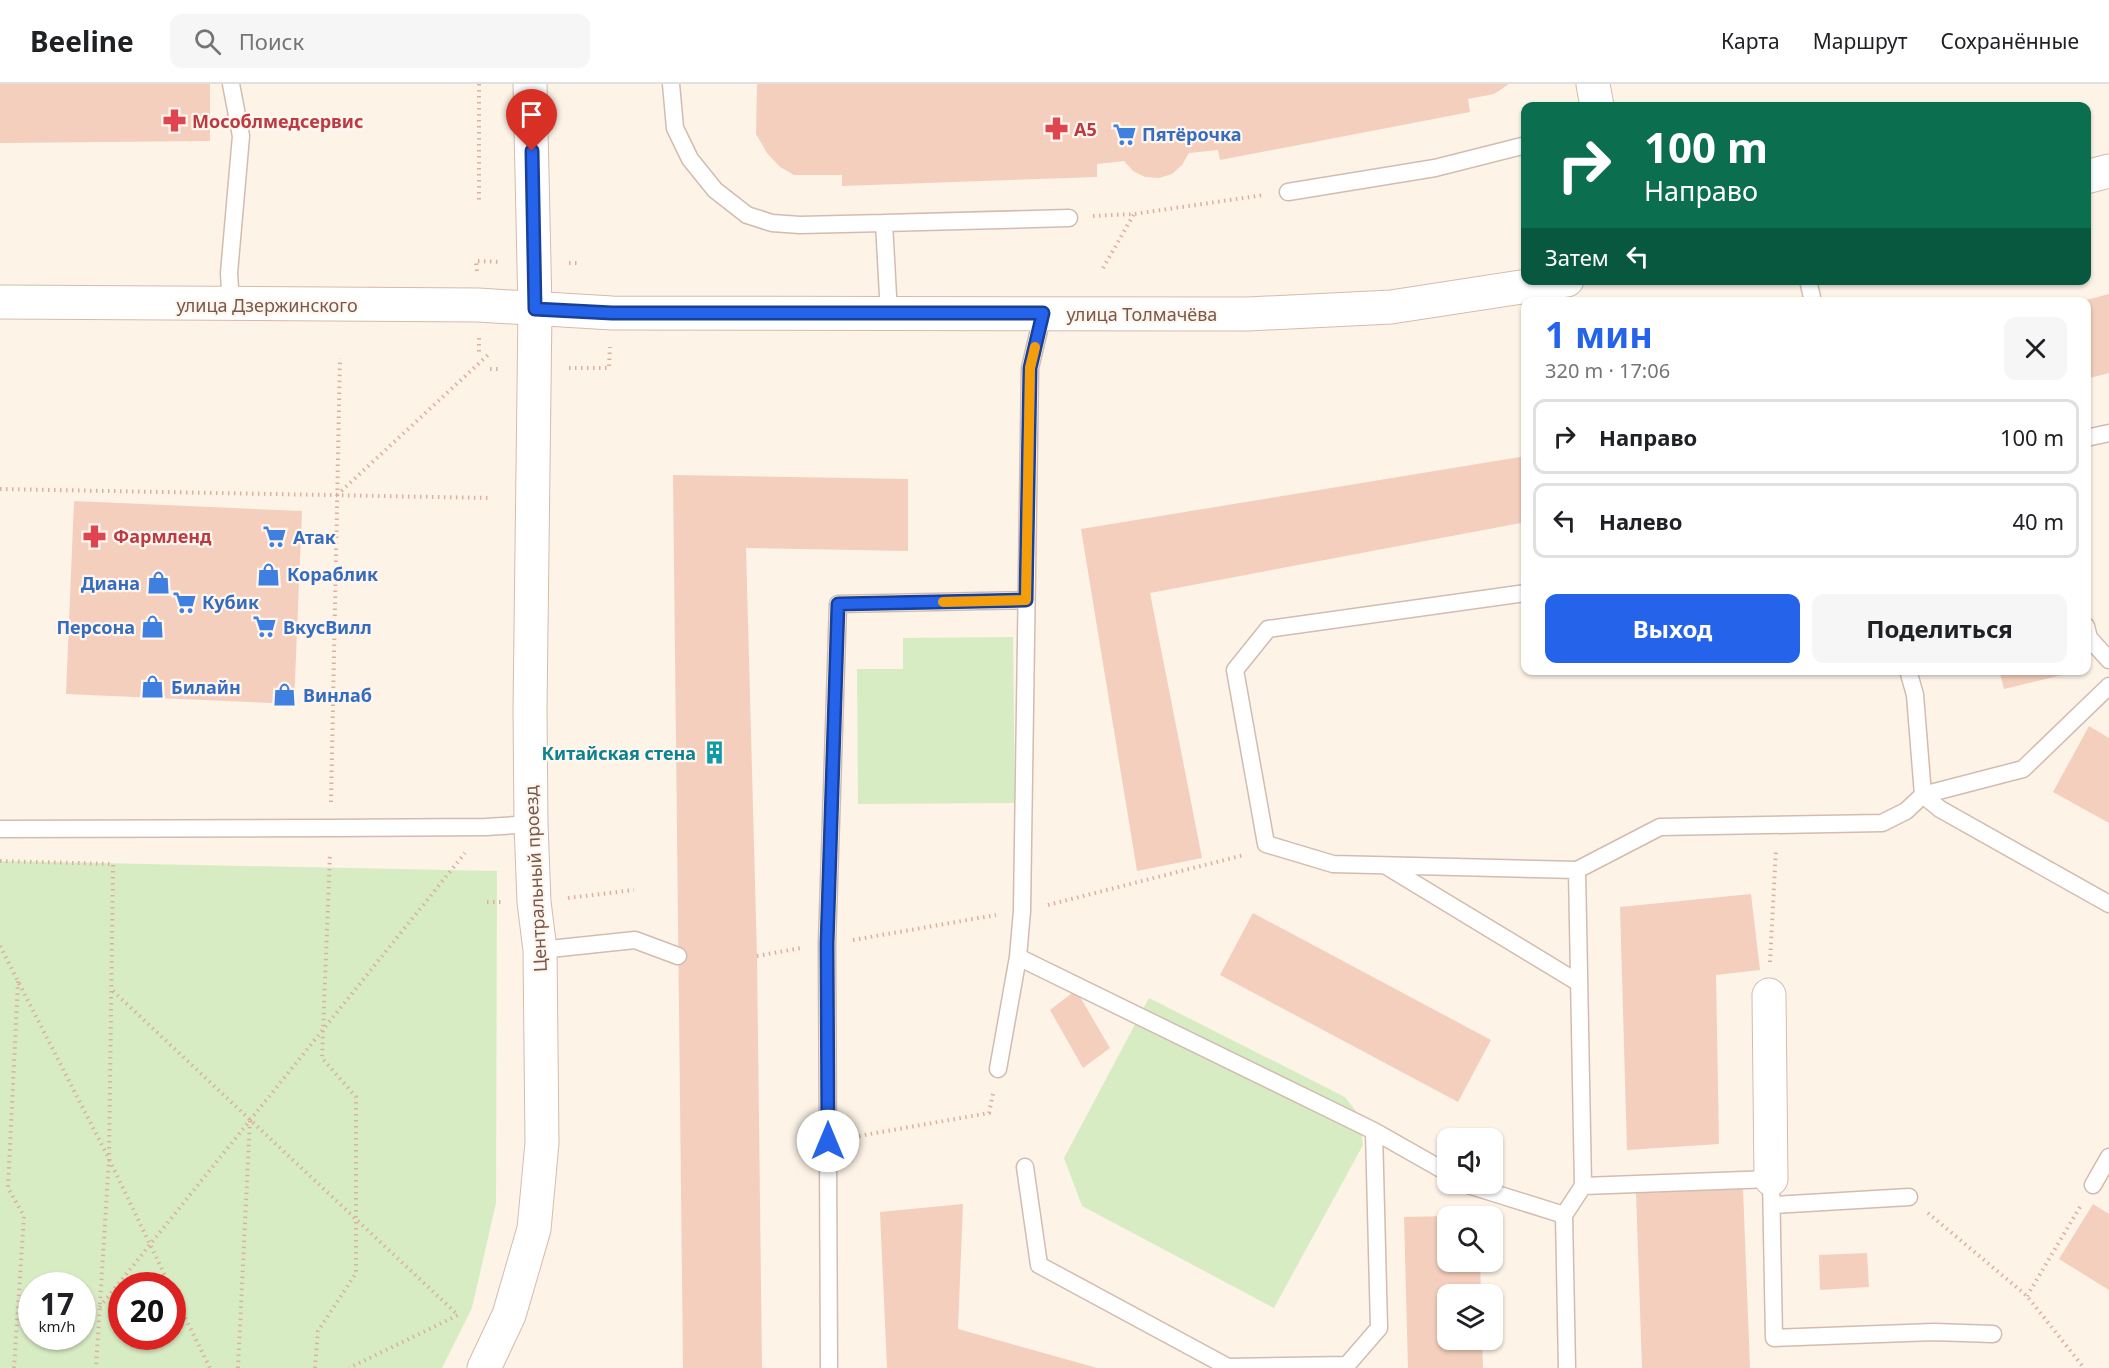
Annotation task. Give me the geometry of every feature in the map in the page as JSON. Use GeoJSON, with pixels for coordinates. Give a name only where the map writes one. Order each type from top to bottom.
{"type":"FeatureCollection","features":[{"type":"Feature","properties":{"kind":"street","name":"Центральный проезд"},"geometry":{"type":"LineString","coordinates":[[484,1368],[509,1315],[534,1229],[542,1143],[540,950],[534,902],[531,824],[530,710],[535,309],[530,84]]}},
{"type":"Feature","properties":{"kind":"street"},"geometry":{"type":"LineString","coordinates":[[1593,84],[1596,102]]}},
{"type":"Feature","properties":{"kind":"street"},"geometry":{"type":"LineString","coordinates":[[2091,176],[2109,171]]}},
{"type":"Feature","properties":{"kind":"street","name":"улица Толмачёва"},"geometry":{"type":"LineString","coordinates":[[535,309],[612,313],[1248,314],[1391,308],[1536,285]]}},
{"type":"Feature","properties":{"kind":"street","name":"улица Дзержинского"},"geometry":{"type":"LineString","coordinates":[[0,302],[478,305],[535,309]]}},
{"type":"Feature","properties":{"kind":"street"},"geometry":{"type":"LineString","coordinates":[[1769,996],[1771,1192]]}},
{"type":"Feature","properties":{"kind":"lane"},"geometry":{"type":"LineString","coordinates":[[231,84],[241,136],[229,273],[231,305]]}},
{"type":"Feature","properties":{"kind":"lane"},"geometry":{"type":"LineString","coordinates":[[670,85],[675,128],[690,159],[715,190],[747,215],[772,223],[800,225],[1069,218]]}},
{"type":"Feature","properties":{"kind":"lane"},"geometry":{"type":"LineString","coordinates":[[1288,192],[1435,168],[1521,147]]}},
{"type":"Feature","properties":{"kind":"lane"},"geometry":{"type":"LineString","coordinates":[[884,223],[889,314]]}},
{"type":"Feature","properties":{"kind":"lane"},"geometry":{"type":"LineString","coordinates":[[998,1070],[1018,957],[1022,911],[1030,368],[1043,313]]}},
{"type":"Feature","properties":{"kind":"lane"},"geometry":{"type":"LineString","coordinates":[[2091,437],[2109,433]]}},
{"type":"Feature","properties":{"kind":"lane"},"geometry":{"type":"LineString","coordinates":[[1521,594],[1268,629],[1235,669],[1266,844],[1333,864],[1577,870],[1660,827],[1882,823],[1906,812],[1923,795],[2023,769],[2109,686]]}},
{"type":"Feature","properties":{"kind":"lane"},"geometry":{"type":"LineString","coordinates":[[829,1368],[827,944],[838,604],[1026,600]]}},
{"type":"Feature","properties":{"kind":"lane"},"geometry":{"type":"LineString","coordinates":[[2091,640],[2109,660]]}},
{"type":"Feature","properties":{"kind":"lane"},"geometry":{"type":"LineString","coordinates":[[1909,675],[1915,695],[1923,795],[1940,809],[2109,904]]}},
{"type":"Feature","properties":{"kind":"lane"},"geometry":{"type":"LineString","coordinates":[[0,829],[331,828],[531,824]]}},
{"type":"Feature","properties":{"kind":"lane"},"geometry":{"type":"LineString","coordinates":[[1386,866],[1579,983]]}},
{"type":"Feature","properties":{"kind":"lane"},"geometry":{"type":"LineString","coordinates":[[1567,1368],[1564,1215],[1583,1186],[1577,870]]}},
{"type":"Feature","properties":{"kind":"lane"},"geometry":{"type":"LineString","coordinates":[[540,950],[635,940],[678,956]]}},
{"type":"Feature","properties":{"kind":"lane"},"geometry":{"type":"LineString","coordinates":[[1018,957],[1374,1131],[1437,1167]]}},
{"type":"Feature","properties":{"kind":"lane"},"geometry":{"type":"LineString","coordinates":[[1025,1167],[1039,1265],[1228,1367],[1347,1365],[1379,1328],[1374,1131]]}},
{"type":"Feature","properties":{"kind":"lane"},"geometry":{"type":"LineString","coordinates":[[2094,1185],[2109,1157]]}},
{"type":"Feature","properties":{"kind":"lane"},"geometry":{"type":"LineString","coordinates":[[1583,1186],[1909,1197]]}},
{"type":"Feature","properties":{"kind":"lane"},"geometry":{"type":"LineString","coordinates":[[1771,1192],[1774,1338],[1935,1332],[1993,1335]]}},
{"type":"Feature","properties":{"kind":"lane"},"geometry":{"type":"LineString","coordinates":[[1497,1194],[1564,1215]]}},
{"type":"Feature","properties":{"kind":"path"},"geometry":{"type":"LineString","coordinates":[[479,84],[479,200]]}},
{"type":"Feature","properties":{"kind":"path"},"geometry":{"type":"LineString","coordinates":[[1069,218],[1134,214],[1288,192]]}},
{"type":"Feature","properties":{"kind":"path"},"geometry":{"type":"LineString","coordinates":[[1103,268],[1134,214]]}},
{"type":"Feature","properties":{"kind":"path"},"geometry":{"type":"LineString","coordinates":[[337,495],[489,354]]}},
{"type":"Feature","properties":{"kind":"path"},"geometry":{"type":"LineString","coordinates":[[315,1368],[318,1331],[356,1273],[356,1097],[322,1058],[331,828],[339,358]]}},
{"type":"Feature","properties":{"kind":"path"},"geometry":{"type":"LineString","coordinates":[[0,489],[490,498]]}},
{"type":"Feature","properties":{"kind":"path"},"geometry":{"type":"LineString","coordinates":[[1769,996],[1777,825]]}},
{"type":"Feature","properties":{"kind":"path"},"geometry":{"type":"LineString","coordinates":[[99,1308],[486,826]]}},
{"type":"Feature","properties":{"kind":"path"},"geometry":{"type":"LineString","coordinates":[[0,861],[113,864],[109,1159],[96,1368]]}},
{"type":"Feature","properties":{"kind":"path"},"geometry":{"type":"LineString","coordinates":[[0,946],[109,1159],[163,1272]]}},
{"type":"Feature","properties":{"kind":"path"},"geometry":{"type":"LineString","coordinates":[[18,981],[8,1188],[24,1216],[20,1272]]}},
{"type":"Feature","properties":{"kind":"path"},"geometry":{"type":"LineString","coordinates":[[112,990],[459,1315],[349,1368]]}},
{"type":"Feature","properties":{"kind":"path"},"geometry":{"type":"LineString","coordinates":[[828,1141],[989,1113],[998,1070]]}},
{"type":"Feature","properties":{"kind":"path"},"geometry":{"type":"LineString","coordinates":[[238,1368],[250,1120]]}},
{"type":"Feature","properties":{"kind":"path"},"geometry":{"type":"LineString","coordinates":[[2027,1296],[2094,1185]]}},
{"type":"Feature","properties":{"kind":"path"},"geometry":{"type":"LineString","coordinates":[[1909,1197],[2027,1296],[2084,1368]]}},
{"type":"Feature","properties":{"kind":"path"},"geometry":{"type":"LineString","coordinates":[[14,1368],[18,1307]]}},
{"type":"Feature","properties":{"kind":"path"},"geometry":{"type":"LineString","coordinates":[[186,1319],[210,1368]]}},
{"type":"Feature","properties":{"kind":"green space"},"geometry":{"type":"Polygon","coordinates":[[[1013,637],[1015,803],[858,804],[857,669],[903,669],[903,638],[1013,637]]]}},
{"type":"Feature","properties":{"kind":"green space"},"geometry":{"type":"Polygon","coordinates":[[[0,861],[497,871],[496,1203],[472,1308],[442,1368],[0,1368],[0,861]]]}},
{"type":"Feature","properties":{"kind":"green space"},"geometry":{"type":"Polygon","coordinates":[[[1149,998],[1345,1097],[1359,1115],[1363,1145],[1274,1308],[1082,1206],[1064,1158],[1149,998]]]}},
{"type":"Feature","properties":{"kind":"building"},"geometry":{"type":"Polygon","coordinates":[[[0,84],[210,84],[210,141],[0,143],[0,84]]]}},
{"type":"Feature","properties":{"kind":"building"},"geometry":{"type":"Polygon","coordinates":[[[757,84],[1509,84],[1494,94],[1468,99],[1470,112],[1220,160],[1218,150],[1189,153],[1182,165],[1172,174],[1159,178],[1145,177],[1133,171],[1124,161],[1097,164],[1097,177],[842,186],[842,175],[794,175],[780,167],[767,153],[756,134],[757,84]]]}},
{"type":"Feature","properties":{"kind":"building"},"geometry":{"type":"Polygon","coordinates":[[[2109,294],[2109,373],[2091,378],[2091,299],[2109,294]]]}},
{"type":"Feature","properties":{"kind":"building"},"geometry":{"type":"Polygon","coordinates":[[[1521,457],[1521,523],[1150,593],[1202,858],[1137,871],[1081,529],[1521,457]]]}},
{"type":"Feature","properties":{"kind":"building","name":"Китайская стена"},"geometry":{"type":"Polygon","coordinates":[[[673,475],[908,479],[908,551],[746,548],[757,956],[762,1368],[683,1368],[673,475]]]}},
{"type":"Feature","properties":{"kind":"building","name":"Кубик"},"geometry":{"type":"Polygon","coordinates":[[[74,501],[302,511],[294,704],[66,694],[74,501]]]}},
{"type":"Feature","properties":{"kind":"building"},"geometry":{"type":"Polygon","coordinates":[[[2000,675],[2062,675],[2004,689],[2000,675]]]}},
{"type":"Feature","properties":{"kind":"building"},"geometry":{"type":"Polygon","coordinates":[[[2089,726],[2109,738],[2109,823],[2053,792],[2089,726]]]}},
{"type":"Feature","properties":{"kind":"building"},"geometry":{"type":"Polygon","coordinates":[[[1751,894],[1760,970],[1716,975],[1719,1144],[1627,1150],[1620,907],[1751,894]]]}},
{"type":"Feature","properties":{"kind":"building"},"geometry":{"type":"Polygon","coordinates":[[[1253,913],[1491,1040],[1458,1102],[1220,975],[1253,913]]]}},
{"type":"Feature","properties":{"kind":"building"},"geometry":{"type":"Polygon","coordinates":[[[1076,990],[1110,1048],[1083,1068],[1050,1010],[1076,990]]]}},
{"type":"Feature","properties":{"kind":"building"},"geometry":{"type":"Polygon","coordinates":[[[1743,1189],[1750,1368],[1642,1368],[1636,1193],[1743,1189]]]}},
{"type":"Feature","properties":{"kind":"building"},"geometry":{"type":"Polygon","coordinates":[[[963,1204],[958,1329],[1097,1368],[887,1368],[880,1212],[963,1204]]]}},
{"type":"Feature","properties":{"kind":"building"},"geometry":{"type":"Polygon","coordinates":[[[2093,1204],[2109,1214],[2109,1290],[2059,1259],[2093,1204]]]}},
{"type":"Feature","properties":{"kind":"building"},"geometry":{"type":"Polygon","coordinates":[[[1437,1216],[1437,1272],[1480,1272],[1481,1284],[1437,1284],[1437,1350],[1482,1350],[1483,1368],[1408,1368],[1404,1217],[1437,1216]]]}},
{"type":"Feature","properties":{"kind":"building"},"geometry":{"type":"Polygon","coordinates":[[[1867,1253],[1869,1287],[1820,1290],[1819,1255],[1867,1253]]]}},
{"type":"Feature","properties":{"kind":"slow traffic"},"geometry":{"type":"LineString","coordinates":[[943,602],[1026,600],[1030,368],[1035,347]]}},
{"type":"Feature","properties":{"kind":"place","name":"Мособлмедсервис"},"geometry":{"type":"Point","coordinates":[174,121]}},
{"type":"Feature","properties":{"kind":"place","name":"А5"},"geometry":{"type":"Point","coordinates":[1056,129]}},
{"type":"Feature","properties":{"kind":"place","name":"Пятёрочка"},"geometry":{"type":"Point","coordinates":[1124,134]}},
{"type":"Feature","properties":{"kind":"place","name":"Фармленд"},"geometry":{"type":"Point","coordinates":[95,536]}},
{"type":"Feature","properties":{"kind":"place","name":"Атак"},"geometry":{"type":"Point","coordinates":[275,537]}},
{"type":"Feature","properties":{"kind":"place","name":"Кораблик"},"geometry":{"type":"Point","coordinates":[269,574]}},
{"type":"Feature","properties":{"kind":"place","name":"Диана"},"geometry":{"type":"Point","coordinates":[158,583]}},
{"type":"Feature","properties":{"kind":"place","name":"Кубик"},"geometry":{"type":"Point","coordinates":[184,602]}},
{"type":"Feature","properties":{"kind":"place","name":"Персона"},"geometry":{"type":"Point","coordinates":[153,627]}},
{"type":"Feature","properties":{"kind":"place","name":"ВкусВилл"},"geometry":{"type":"Point","coordinates":[265,627]}},
{"type":"Feature","properties":{"kind":"place","name":"Билайн"},"geometry":{"type":"Point","coordinates":[153,687]}},
{"type":"Feature","properties":{"kind":"place","name":"Винлаб"},"geometry":{"type":"Point","coordinates":[285,695]}},
{"type":"Feature","properties":{"kind":"place","name":"Китайская стена"},"geometry":{"type":"Point","coordinates":[714,753]}},
{"type":"Feature","properties":{"kind":"route"},"geometry":{"type":"LineString","coordinates":[[532,151],[535,309],[612,313],[1043,313],[1030,368],[1026,600],[838,604],[827,944],[828,1141]]}}]}
